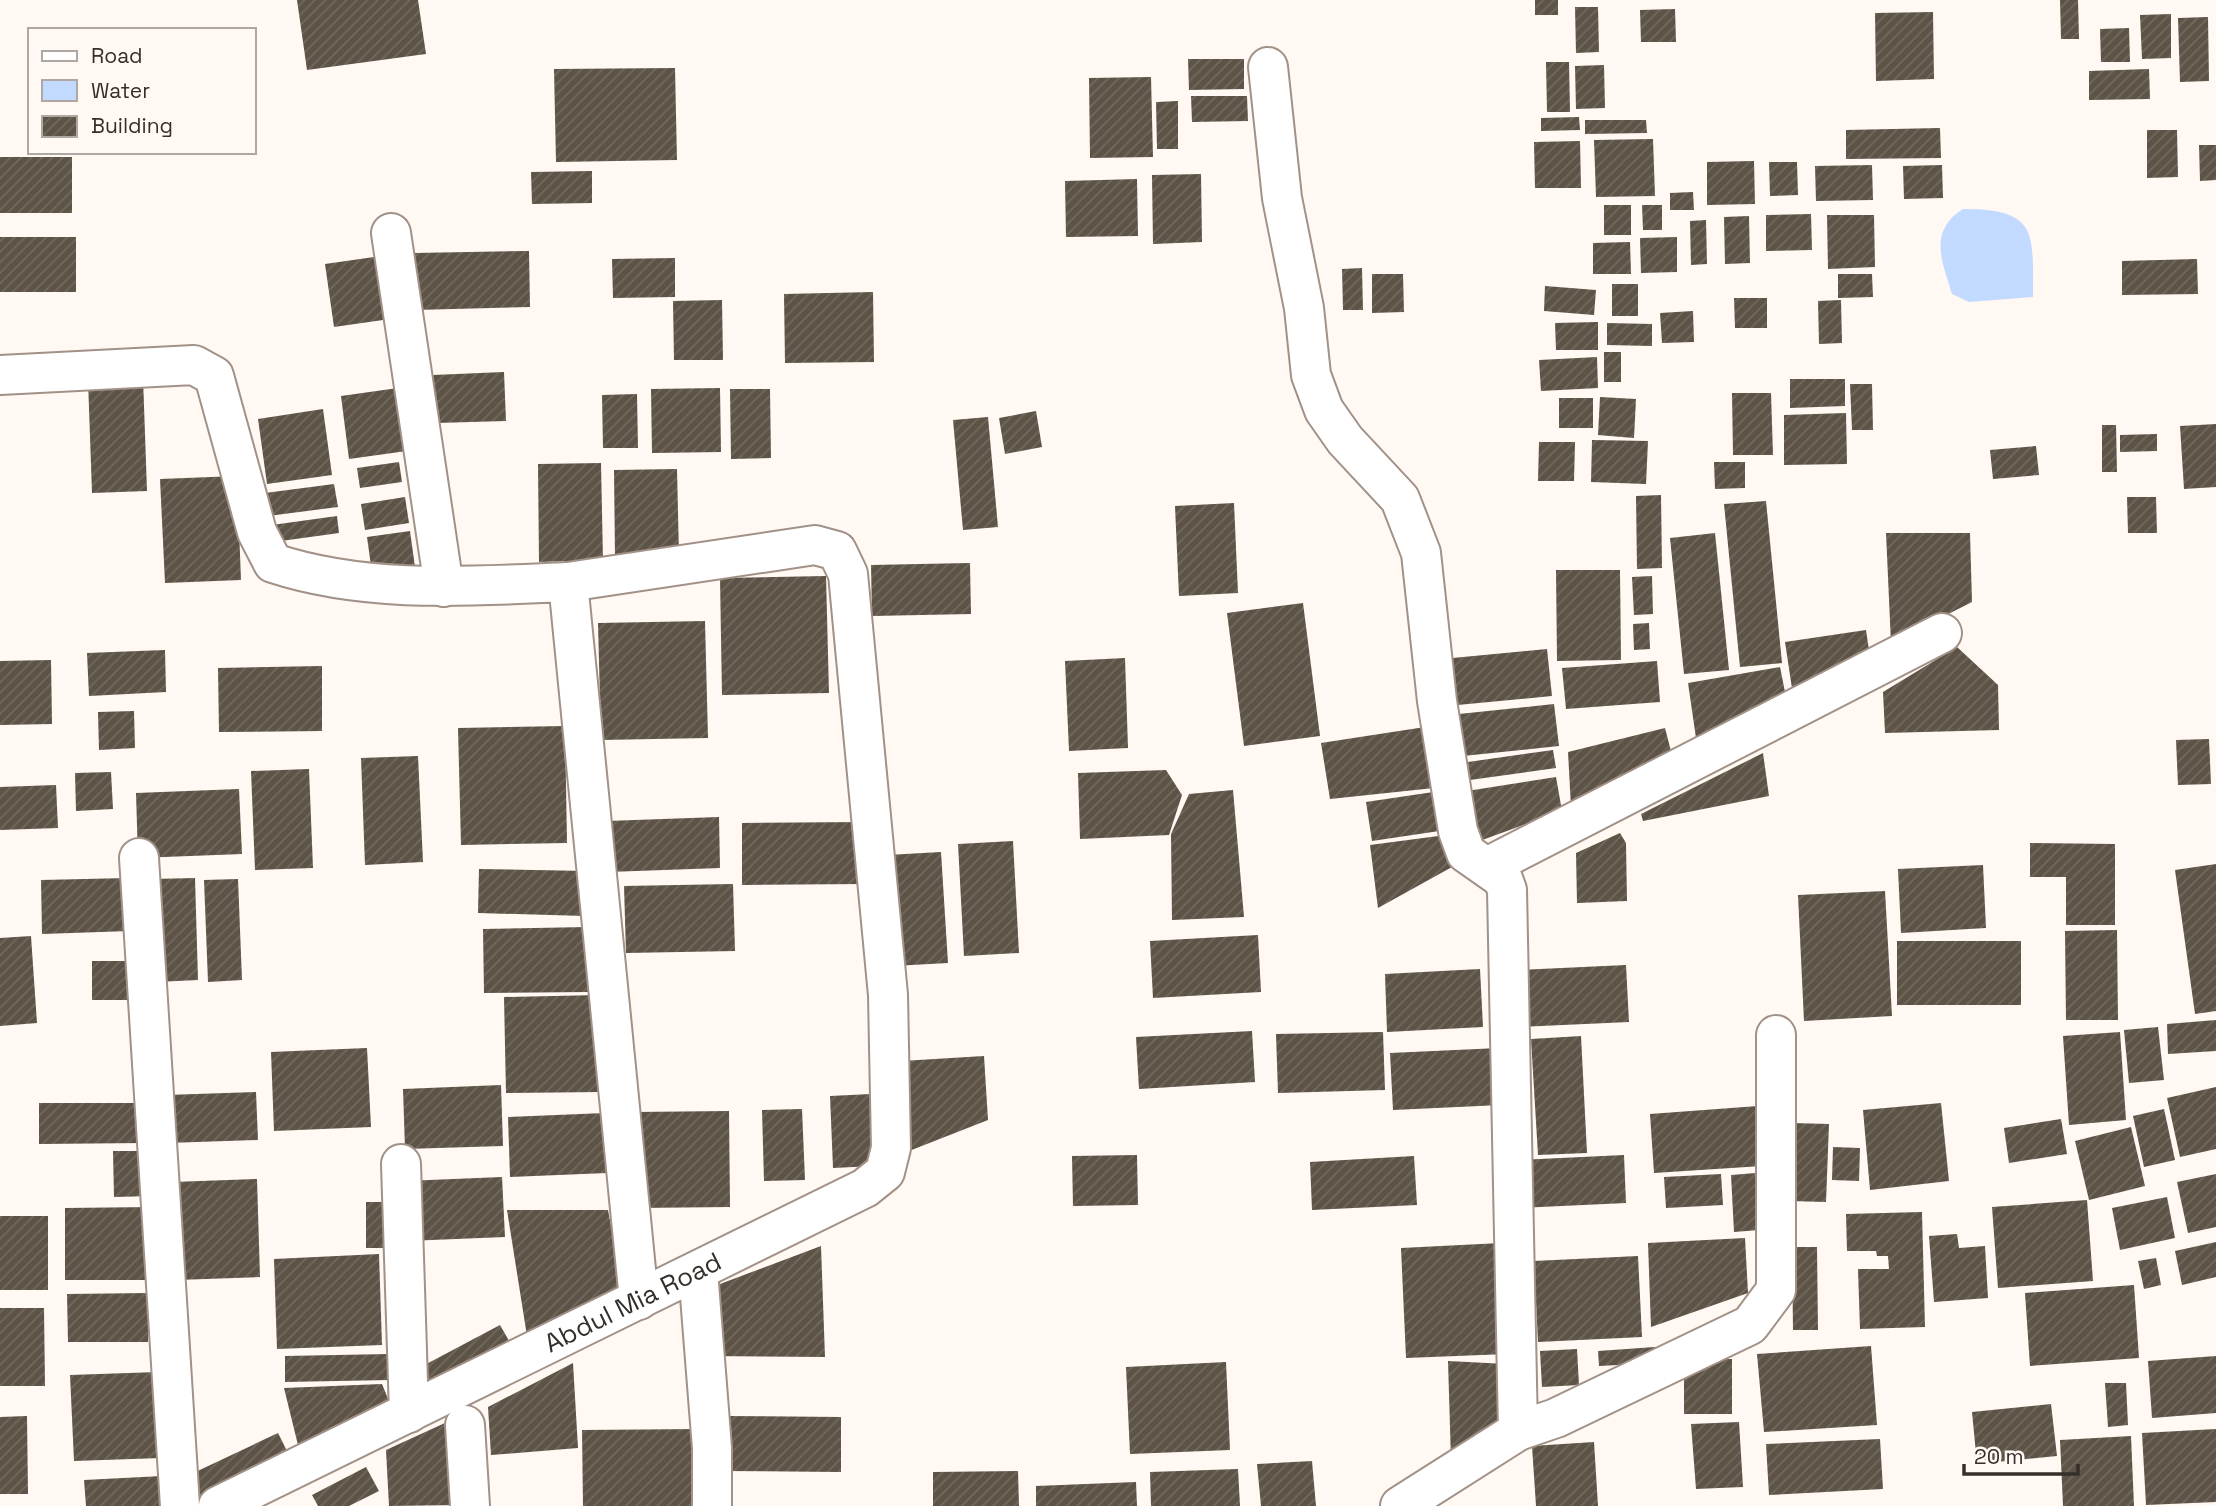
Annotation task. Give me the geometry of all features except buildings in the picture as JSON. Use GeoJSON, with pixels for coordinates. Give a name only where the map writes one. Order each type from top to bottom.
{"type":"FeatureCollection","features":[{"type":"Feature","properties":{"kind":"street"},"geometry":{"type":"LineString","coordinates":[[1268,67],[1282,198],[1304,308],[1311,375],[1324,410],[1345,440],[1400,499],[1421,554],[1437,701],[1458,831],[1466,853],[1503,879],[1507,890],[1518,1431]]}},
{"type":"Feature","properties":{"kind":"street"},"geometry":{"type":"LineString","coordinates":[[391,233],[444,587]]}},
{"type":"Feature","properties":{"kind":"street","name":"Abdul Mia Road"},"geometry":{"type":"LineString","coordinates":[[0,375],[194,365],[214,376],[257,532],[273,563],[317,577],[444,587],[569,582],[815,545],[837,551],[848,574],[888,995],[891,1148],[885,1172],[865,1188],[218,1506]]}},
{"type":"Feature","properties":{"kind":"street"},"geometry":{"type":"LineString","coordinates":[[569,582],[639,1300]]}},
{"type":"Feature","properties":{"kind":"street"},"geometry":{"type":"LineString","coordinates":[[1487,867],[1942,633]]}},
{"type":"Feature","properties":{"kind":"street"},"geometry":{"type":"LineString","coordinates":[[139,858],[180,1506]]}},
{"type":"Feature","properties":{"kind":"street"},"geometry":{"type":"LineString","coordinates":[[1399,1506],[1518,1431],[1556,1418],[1751,1325],[1776,1290],[1776,1035]]}},
{"type":"Feature","properties":{"kind":"street"},"geometry":{"type":"LineString","coordinates":[[401,1164],[409,1413]]}},
{"type":"Feature","properties":{"kind":"street"},"geometry":{"type":"LineString","coordinates":[[698,1271],[712,1448],[712,1506]]}},
{"type":"Feature","properties":{"kind":"street"},"geometry":{"type":"LineString","coordinates":[[465,1425],[470,1506]]}},
{"type":"Feature","properties":{"kind":"water"},"geometry":{"type":"Polygon","coordinates":[[[1963,209],[2006,214],[2018,220],[2026,229],[2033,256],[2033,297],[1969,302],[1952,294],[1942,258],[1942,237],[1945,227],[1963,209]]]}}]}
